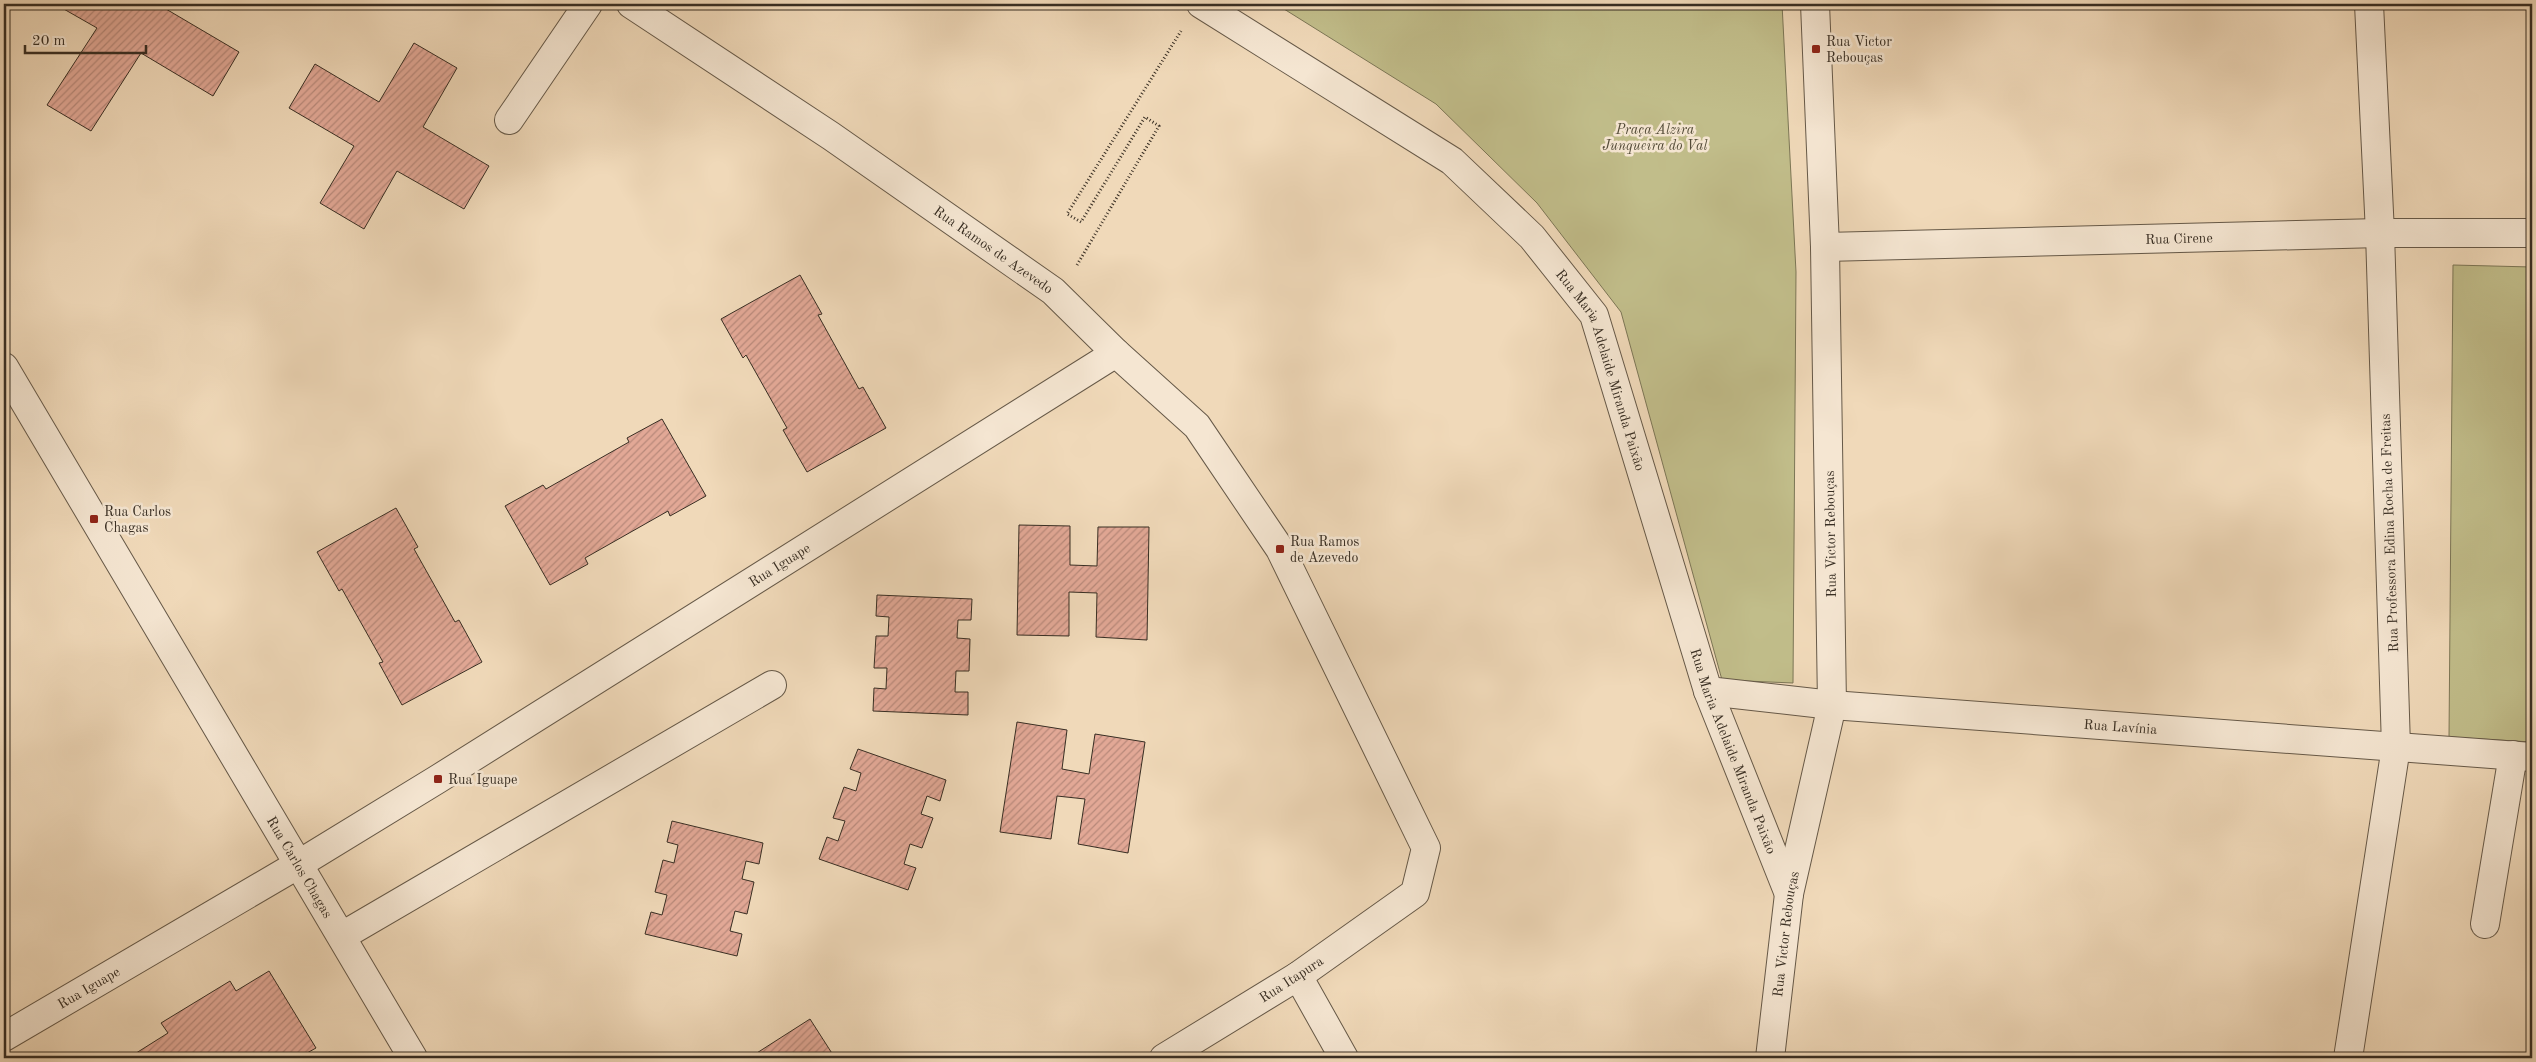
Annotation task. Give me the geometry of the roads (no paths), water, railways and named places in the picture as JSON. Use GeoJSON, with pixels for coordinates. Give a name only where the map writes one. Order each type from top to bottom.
{"type":"FeatureCollection","features":[{"type":"Feature","properties":{"kind":"street"},"geometry":{"type":"LineString","coordinates":[[509,120],[588,4]]}},
{"type":"Feature","properties":{"kind":"street","name":"Rua Ramos de Azevedo"},"geometry":{"type":"LineString","coordinates":[[631,4],[831,136],[1053,291],[1116,353],[1197,426],[1280,548],[1426,848],[1415,893]]}},
{"type":"Feature","properties":{"kind":"street","name":"Rua Maria Adelaide Miranda Paixão"},"geometry":{"type":"LineString","coordinates":[[1201,4],[1452,161],[1532,237],[1594,315],[1708,691],[1789,894]]}},
{"type":"Feature","properties":{"kind":"street","name":"Rua Victor Rebouças"},"geometry":{"type":"LineString","coordinates":[[1770,1058],[1789,894],[1832,705],[1826,247],[1815,4]]}},
{"type":"Feature","properties":{"kind":"street","name":"Rua Professora Edina Rocha de Freitas"},"geometry":{"type":"LineString","coordinates":[[2348,1058],[2396,747],[2380,233],[2369,4]]}},
{"type":"Feature","properties":{"kind":"street","name":"Rua Cirene"},"geometry":{"type":"LineString","coordinates":[[1826,247],[2380,233],[2532,233]]}},
{"type":"Feature","properties":{"kind":"street","name":"Rua Iguape"},"geometry":{"type":"LineString","coordinates":[[4,1037],[438,780],[1116,353]]}},
{"type":"Feature","properties":{"kind":"street","name":"Rua Carlos Chagas"},"geometry":{"type":"LineString","coordinates":[[4,367],[413,1058]]}},
{"type":"Feature","properties":{"kind":"street"},"geometry":{"type":"LineString","coordinates":[[342,936],[772,686]]}},
{"type":"Feature","properties":{"kind":"street","name":"Rua Lavínia"},"geometry":{"type":"LineString","coordinates":[[1708,691],[1832,705],[2523,756]]}},
{"type":"Feature","properties":{"kind":"street"},"geometry":{"type":"LineString","coordinates":[[2484,924],[2523,756]]}},
{"type":"Feature","properties":{"kind":"street","name":"Rua Itapura"},"geometry":{"type":"LineString","coordinates":[[1164,1058],[1298,976],[1415,893]]}},
{"type":"Feature","properties":{"kind":"street"},"geometry":{"type":"LineString","coordinates":[[1298,976],[1344,1058]]}},
{"type":"Feature","properties":{"kind":"place","name":"Rua Victor Rebouças"},"geometry":{"type":"Point","coordinates":[1816,49]}},
{"type":"Feature","properties":{"kind":"place","name":"Rua Carlos Chagas"},"geometry":{"type":"Point","coordinates":[94,519]}},
{"type":"Feature","properties":{"kind":"place","name":"Rua Ramos de Azevedo"},"geometry":{"type":"Point","coordinates":[1280,549]}},
{"type":"Feature","properties":{"kind":"place","name":"Rua Iguape"},"geometry":{"type":"Point","coordinates":[438,779]}},
{"type":"Feature","properties":{"kind":"park label","name":"Praça Alzira Junqueira do Val"},"geometry":{"type":"Point","coordinates":[1655,138]}}]}
